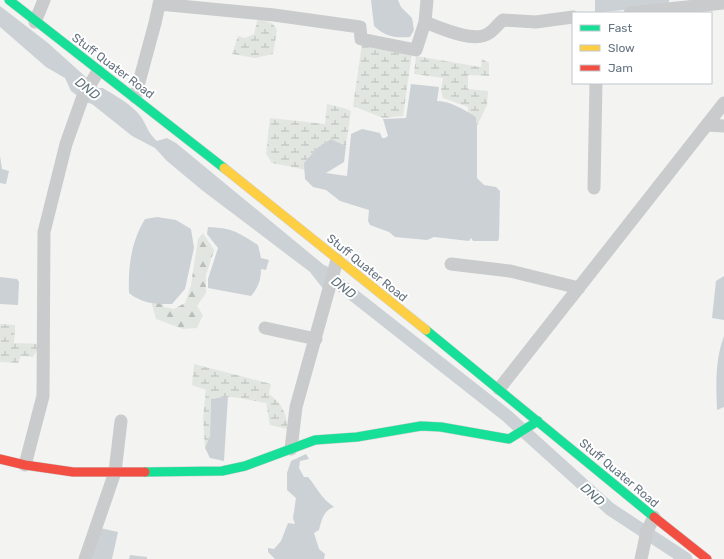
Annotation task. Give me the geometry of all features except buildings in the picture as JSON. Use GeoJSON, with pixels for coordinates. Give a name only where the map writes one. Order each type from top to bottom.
{"type":"FeatureCollection","features":[{"type":"Feature","properties":{"kind":"street","name":"Stuff Quater Road"},"geometry":{"type":"LineString","coordinates":[[9,0],[95,77],[135,97],[336,266],[499,389],[707,559]]}},
{"type":"Feature","properties":{"kind":"street"},"geometry":{"type":"LineString","coordinates":[[35,22],[44,0]]}},
{"type":"Feature","properties":{"kind":"street"},"geometry":{"type":"LineString","coordinates":[[135,97],[159,2],[274,15],[360,27],[361,39],[416,50],[425,22],[427,0]]}},
{"type":"Feature","properties":{"kind":"street"},"geometry":{"type":"LineString","coordinates":[[639,12],[724,3]]}},
{"type":"Feature","properties":{"kind":"street"},"geometry":{"type":"LineString","coordinates":[[425,22],[467,36],[481,36],[488,34],[503,20],[536,22],[572,17]]}},
{"type":"Feature","properties":{"kind":"street"},"geometry":{"type":"LineString","coordinates":[[25,465],[43,396],[44,232],[63,153],[82,99],[95,77]]}},
{"type":"Feature","properties":{"kind":"street"},"geometry":{"type":"LineString","coordinates":[[594,188],[596,84]]}},
{"type":"Feature","properties":{"kind":"street"},"geometry":{"type":"LineString","coordinates":[[499,389],[724,103]]}},
{"type":"Feature","properties":{"kind":"street"},"geometry":{"type":"LineString","coordinates":[[707,125],[724,126]]}},
{"type":"Feature","properties":{"kind":"street"},"geometry":{"type":"LineString","coordinates":[[450,264],[510,271],[579,288]]}},
{"type":"Feature","properties":{"kind":"street"},"geometry":{"type":"LineString","coordinates":[[291,449],[296,407],[316,339],[327,293],[336,266]]}},
{"type":"Feature","properties":{"kind":"street"},"geometry":{"type":"LineString","coordinates":[[265,328],[316,339]]}},
{"type":"Feature","properties":{"kind":"street"},"geometry":{"type":"LineString","coordinates":[[85,559],[115,472],[120,421]]}},
{"type":"Feature","properties":{"kind":"street"},"geometry":{"type":"LineString","coordinates":[[0,459],[25,465],[73,472],[222,471],[245,466],[315,440],[357,437],[421,426],[441,427],[509,439],[538,421]]}},
{"type":"Feature","properties":{"kind":"street"},"geometry":{"type":"LineString","coordinates":[[642,559],[646,536],[654,517]]}},
{"type":"Feature","properties":{"kind":"green space"},"geometry":{"type":"Polygon","coordinates":[[[258,17],[273,24],[277,30],[273,54],[255,58],[232,54],[238,36],[245,38],[254,34],[258,17]]]}},
{"type":"Feature","properties":{"kind":"green space"},"geometry":{"type":"Polygon","coordinates":[[[362,44],[412,53],[403,116],[383,118],[353,106],[362,44]]]}},
{"type":"Feature","properties":{"kind":"green space"},"geometry":{"type":"Polygon","coordinates":[[[416,56],[481,67],[482,59],[489,63],[489,76],[468,75],[468,89],[488,91],[487,105],[477,126],[476,117],[468,113],[468,107],[443,98],[441,90],[443,78],[414,74],[416,56]]]}},
{"type":"Feature","properties":{"kind":"green space"},"geometry":{"type":"Polygon","coordinates":[[[327,104],[351,111],[346,146],[331,139],[317,148],[305,162],[306,170],[272,163],[266,154],[270,118],[325,124],[327,104]]]}},
{"type":"Feature","properties":{"kind":"green space"},"geometry":{"type":"Polygon","coordinates":[[[203,233],[214,250],[206,275],[206,293],[197,306],[203,315],[197,328],[183,329],[156,319],[151,301],[162,301],[164,307],[174,309],[185,303],[191,285],[198,239],[203,233]]]}},
{"type":"Feature","properties":{"kind":"green space"},"geometry":{"type":"Polygon","coordinates":[[[0,324],[15,325],[14,343],[41,344],[33,357],[21,356],[18,363],[0,362],[0,324]]]}},
{"type":"Feature","properties":{"kind":"green space"},"geometry":{"type":"Polygon","coordinates":[[[194,364],[271,384],[269,394],[283,409],[287,419],[287,429],[270,425],[266,403],[232,397],[211,399],[210,436],[205,448],[203,418],[206,390],[192,385],[194,364]]]}},
{"type":"Feature","properties":{"kind":"water"},"geometry":{"type":"Polygon","coordinates":[[[371,0],[398,0],[401,7],[412,18],[414,30],[410,37],[386,35],[374,26],[371,0]]]}},
{"type":"Feature","properties":{"kind":"water"},"geometry":{"type":"Polygon","coordinates":[[[595,0],[669,0],[669,5],[595,12],[595,0]]]}},
{"type":"Feature","properties":{"kind":"water"},"geometry":{"type":"Polygon","coordinates":[[[0,6],[48,43],[98,88],[103,88],[132,108],[140,115],[153,138],[157,141],[167,138],[176,143],[330,270],[324,290],[310,272],[203,191],[167,161],[155,148],[132,136],[92,104],[85,102],[71,91],[65,78],[46,67],[0,27],[0,6]]]}},
{"type":"Feature","properties":{"kind":"water"},"geometry":{"type":"Polygon","coordinates":[[[411,84],[439,87],[437,101],[452,104],[476,117],[477,178],[484,185],[496,187],[500,191],[498,241],[473,241],[471,238],[469,241],[434,237],[427,240],[395,237],[389,232],[370,225],[368,221],[369,210],[340,201],[326,190],[313,187],[305,179],[304,163],[317,148],[331,139],[346,146],[344,162],[326,173],[347,176],[351,134],[362,129],[380,133],[382,138],[388,136],[383,119],[406,118],[411,84]]]}},
{"type":"Feature","properties":{"kind":"water"},"geometry":{"type":"Polygon","coordinates":[[[0,156],[2,169],[9,171],[6,184],[0,183],[0,156]]]}},
{"type":"Feature","properties":{"kind":"water"},"geometry":{"type":"Polygon","coordinates":[[[157,217],[176,220],[191,229],[194,248],[185,289],[172,304],[149,303],[134,297],[129,293],[131,255],[136,237],[145,219],[157,217]]]}},
{"type":"Feature","properties":{"kind":"water"},"geometry":{"type":"Polygon","coordinates":[[[208,227],[223,228],[240,234],[258,245],[261,258],[269,260],[266,270],[261,269],[259,284],[251,296],[208,288],[208,279],[218,248],[207,234],[208,227]]]}},
{"type":"Feature","properties":{"kind":"water"},"geometry":{"type":"Polygon","coordinates":[[[724,276],[724,320],[712,318],[716,281],[724,276]]]}},
{"type":"Feature","properties":{"kind":"water"},"geometry":{"type":"Polygon","coordinates":[[[0,277],[17,279],[19,282],[18,305],[0,304],[0,277]]]}},
{"type":"Feature","properties":{"kind":"water"},"geometry":{"type":"Polygon","coordinates":[[[724,336],[724,407],[717,410],[716,382],[719,354],[724,336]]]}},
{"type":"Feature","properties":{"kind":"water"},"geometry":{"type":"Polygon","coordinates":[[[228,396],[224,461],[210,458],[205,448],[210,436],[211,399],[228,396]]]}},
{"type":"Feature","properties":{"kind":"water"},"geometry":{"type":"Polygon","coordinates":[[[306,454],[309,459],[300,461],[299,468],[304,477],[308,477],[323,497],[334,507],[325,513],[319,530],[314,533],[319,549],[325,554],[324,559],[275,559],[268,552],[268,548],[274,549],[281,541],[288,523],[295,524],[293,518],[296,498],[287,490],[287,473],[291,461],[306,454]]]}},
{"type":"Feature","properties":{"kind":"water"},"geometry":{"type":"Polygon","coordinates":[[[100,528],[118,532],[112,559],[90,559],[100,528]]]}},
{"type":"Feature","properties":{"kind":"water"},"geometry":{"type":"Polygon","coordinates":[[[130,555],[147,557],[147,559],[129,559],[130,555]]]}},
{"type":"Feature","properties":{"kind":"waterway","name":"DND"},"geometry":{"type":"LineString","coordinates":[[324,272],[507,416],[610,509],[686,559]]}},
{"type":"Feature","properties":{"kind":"traffic: fast"},"geometry":{"type":"LineString","coordinates":[[9,0],[224,168]]}},
{"type":"Feature","properties":{"kind":"traffic: fast"},"geometry":{"type":"LineString","coordinates":[[426,330],[654,517]]}},
{"type":"Feature","properties":{"kind":"traffic: fast"},"geometry":{"type":"LineString","coordinates":[[145,472],[222,471],[245,466],[315,440],[357,437],[421,426],[441,427],[509,439],[538,421]]}},
{"type":"Feature","properties":{"kind":"traffic: slow"},"geometry":{"type":"LineString","coordinates":[[224,168],[426,330]]}},
{"type":"Feature","properties":{"kind":"traffic: jam"},"geometry":{"type":"LineString","coordinates":[[0,459],[25,465],[73,472],[145,472]]}},
{"type":"Feature","properties":{"kind":"traffic: jam"},"geometry":{"type":"LineString","coordinates":[[654,517],[707,559]]}}]}
